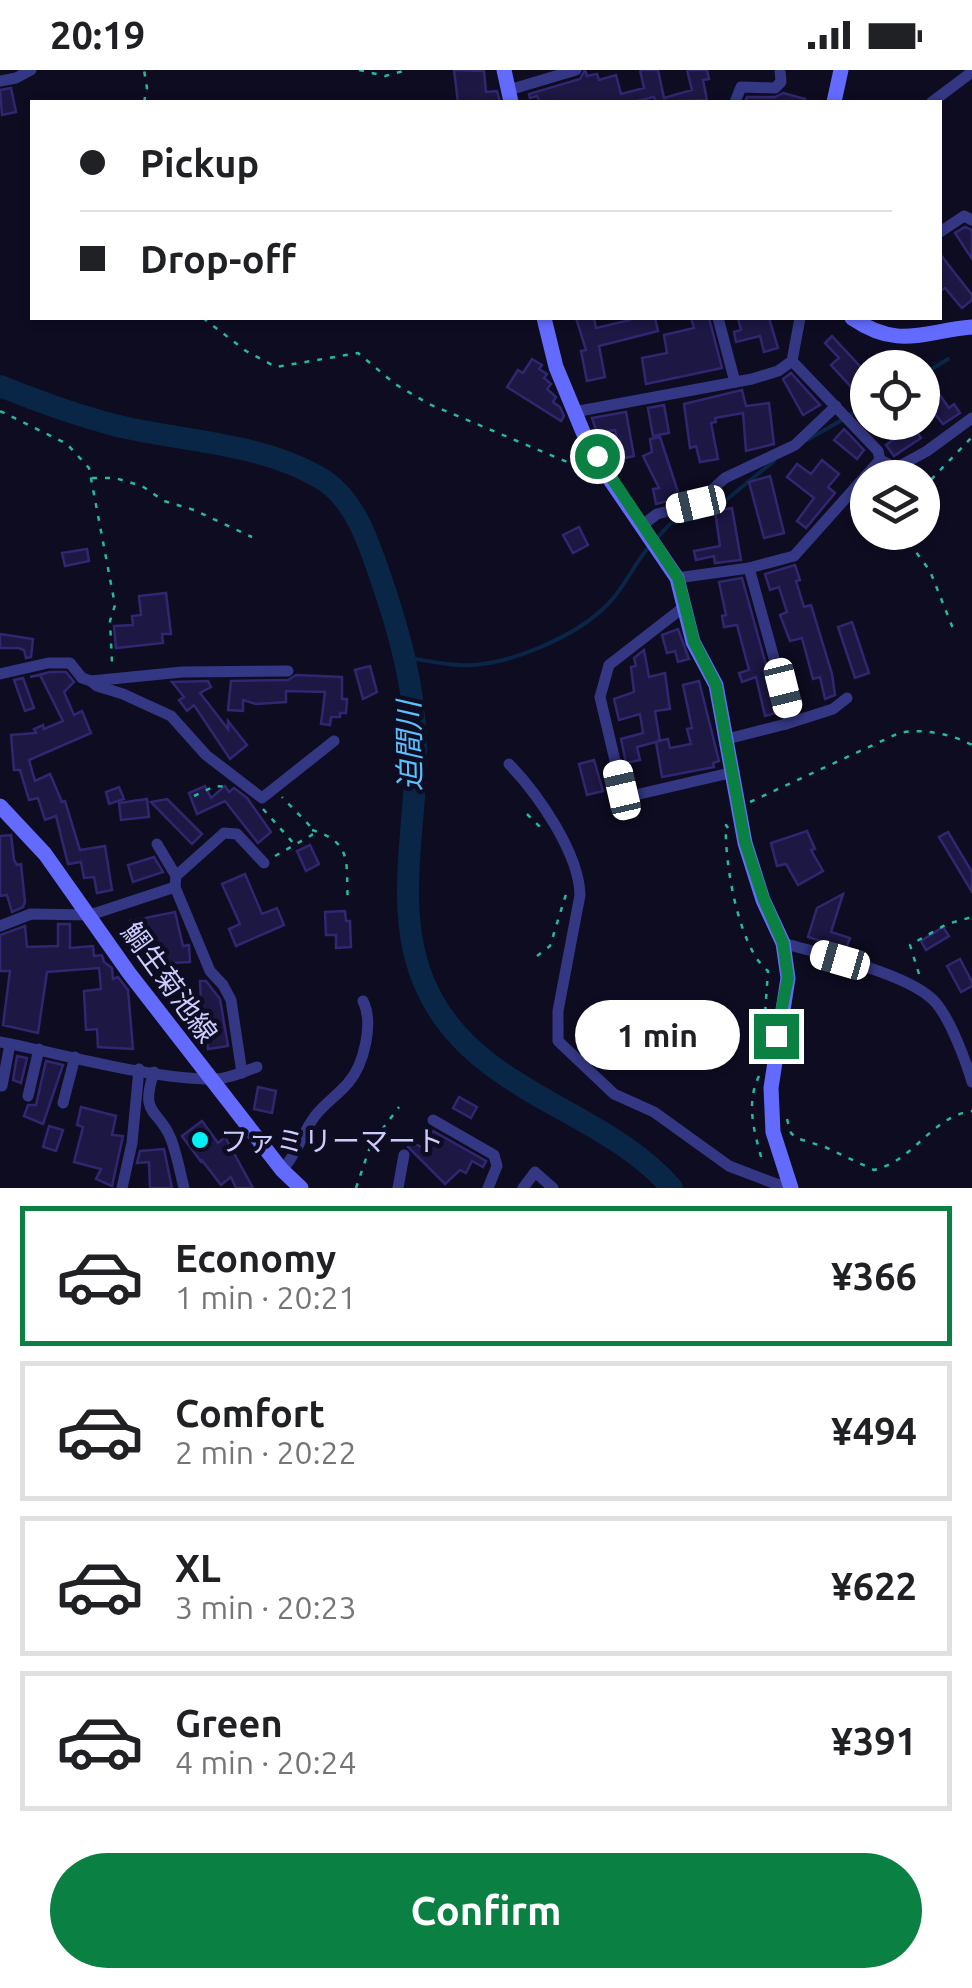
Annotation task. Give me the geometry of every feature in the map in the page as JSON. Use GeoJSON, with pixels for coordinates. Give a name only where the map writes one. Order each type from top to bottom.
{"type":"FeatureCollection","features":[{"type":"Feature","properties":{"kind":"street"},"geometry":{"type":"LineString","coordinates":[[0,81],[31,70]]}},
{"type":"Feature","properties":{"kind":"street"},"geometry":{"type":"LineString","coordinates":[[504,70],[510,96],[576,70]]}},
{"type":"Feature","properties":{"kind":"street"},"geometry":{"type":"LineString","coordinates":[[736,100],[740,88],[775,88],[781,82],[780,70]]}},
{"type":"Feature","properties":{"kind":"street"},"geometry":{"type":"LineString","coordinates":[[834,100],[841,70]]}},
{"type":"Feature","properties":{"kind":"street"},"geometry":{"type":"LineString","coordinates":[[935,100],[972,72]]}},
{"type":"Feature","properties":{"kind":"street"},"geometry":{"type":"LineString","coordinates":[[942,231],[964,216],[972,220]]}},
{"type":"Feature","properties":{"kind":"street"},"geometry":{"type":"LineString","coordinates":[[544,320],[556,367],[574,412],[611,481],[678,578],[694,642],[716,685],[745,842],[783,943],[788,978],[771,1088],[774,1132],[790,1187]]}},
{"type":"Feature","properties":{"kind":"street"},"geometry":{"type":"LineString","coordinates":[[719,320],[735,382]]}},
{"type":"Feature","properties":{"kind":"street"},"geometry":{"type":"LineString","coordinates":[[792,362],[800,320]]}},
{"type":"Feature","properties":{"kind":"street"},"geometry":{"type":"LineString","coordinates":[[859,320],[896,337],[923,337],[942,329],[972,327]]}},
{"type":"Feature","properties":{"kind":"street"},"geometry":{"type":"LineString","coordinates":[[574,412],[765,376],[792,362]]}},
{"type":"Feature","properties":{"kind":"street"},"geometry":{"type":"LineString","coordinates":[[792,362],[878,451],[880,460]]}},
{"type":"Feature","properties":{"kind":"street"},"geometry":{"type":"LineString","coordinates":[[641,526],[656,514],[696,504],[725,478],[795,445],[836,406]]}},
{"type":"Feature","properties":{"kind":"street"},"geometry":{"type":"LineString","coordinates":[[909,460],[964,427],[972,418]]}},
{"type":"Feature","properties":{"kind":"street"},"geometry":{"type":"LineString","coordinates":[[678,578],[749,568],[794,556],[850,493]]}},
{"type":"Feature","properties":{"kind":"street"},"geometry":{"type":"LineString","coordinates":[[749,568],[790,716],[786,724]]}},
{"type":"Feature","properties":{"kind":"street"},"geometry":{"type":"LineString","coordinates":[[685,606],[609,665],[600,698],[622,790],[631,796],[734,772]]}},
{"type":"Feature","properties":{"kind":"street"},"geometry":{"type":"LineString","coordinates":[[0,674],[48,662],[70,663],[82,678],[92,680],[182,672],[288,670]]}},
{"type":"Feature","properties":{"kind":"street"},"geometry":{"type":"LineString","coordinates":[[92,680],[97,686],[171,716],[206,755],[262,798],[334,741]]}},
{"type":"Feature","properties":{"kind":"street"},"geometry":{"type":"LineString","coordinates":[[727,739],[833,708],[847,698]]}},
{"type":"Feature","properties":{"kind":"street"},"geometry":{"type":"LineString","coordinates":[[509,764],[534,790],[580,879],[558,1011],[558,1041],[614,1094],[654,1112],[729,1166],[790,1187]]}},
{"type":"Feature","properties":{"kind":"street","name":"鯛生菊池線"},"geometry":{"type":"LineString","coordinates":[[0,806],[46,854],[129,974],[282,1170],[301,1188]]}},
{"type":"Feature","properties":{"kind":"street"},"geometry":{"type":"LineString","coordinates":[[0,926],[30,914],[90,914],[175,881],[224,833],[237,834],[264,863]]}},
{"type":"Feature","properties":{"kind":"street"},"geometry":{"type":"LineString","coordinates":[[157,844],[210,971],[231,1000],[242,1073]]}},
{"type":"Feature","properties":{"kind":"street"},"geometry":{"type":"LineString","coordinates":[[783,943],[870,969],[921,990],[937,1004],[972,1082]]}},
{"type":"Feature","properties":{"kind":"street"},"geometry":{"type":"LineString","coordinates":[[282,1170],[316,1114],[350,1081],[357,1068],[367,1031],[368,1012],[363,1001]]}},
{"type":"Feature","properties":{"kind":"street"},"geometry":{"type":"LineString","coordinates":[[2,1086],[5,1043],[212,1080],[257,1066]]}},
{"type":"Feature","properties":{"kind":"street"},"geometry":{"type":"LineString","coordinates":[[28,1096],[39,1049]]}},
{"type":"Feature","properties":{"kind":"street"},"geometry":{"type":"LineString","coordinates":[[63,1103],[75,1056]]}},
{"type":"Feature","properties":{"kind":"street"},"geometry":{"type":"LineString","coordinates":[[122,1188],[132,1143],[140,1069]]}},
{"type":"Feature","properties":{"kind":"street"},"geometry":{"type":"LineString","coordinates":[[154,1072],[148,1092],[150,1108],[170,1135],[184,1188]]}},
{"type":"Feature","properties":{"kind":"street"},"geometry":{"type":"LineString","coordinates":[[433,1120],[494,1155],[497,1166],[488,1188]]}},
{"type":"Feature","properties":{"kind":"street"},"geometry":{"type":"LineString","coordinates":[[398,1188],[404,1155]]}},
{"type":"Feature","properties":{"kind":"street"},"geometry":{"type":"LineString","coordinates":[[523,1188],[535,1172],[553,1188]]}},
{"type":"Feature","properties":{"kind":"path"},"geometry":{"type":"LineString","coordinates":[[144,70],[144,100]]}},
{"type":"Feature","properties":{"kind":"path"},"geometry":{"type":"LineString","coordinates":[[359,70],[385,76],[407,70]]}},
{"type":"Feature","properties":{"kind":"path"},"geometry":{"type":"LineString","coordinates":[[206,320],[246,351],[276,367],[358,353],[395,384],[429,404],[611,481]]}},
{"type":"Feature","properties":{"kind":"path"},"geometry":{"type":"LineString","coordinates":[[0,411],[66,444],[82,458],[92,478],[115,605],[110,621],[112,663],[92,680]]}},
{"type":"Feature","properties":{"kind":"path"},"geometry":{"type":"LineString","coordinates":[[940,471],[972,437]]}},
{"type":"Feature","properties":{"kind":"path"},"geometry":{"type":"LineString","coordinates":[[92,478],[116,478],[142,486],[164,502],[194,510],[252,537]]}},
{"type":"Feature","properties":{"kind":"path"},"geometry":{"type":"LineString","coordinates":[[914,550],[930,571],[954,631]]}},
{"type":"Feature","properties":{"kind":"path"},"geometry":{"type":"LineString","coordinates":[[739,806],[899,733],[912,730],[951,735],[972,745]]}},
{"type":"Feature","properties":{"kind":"path"},"geometry":{"type":"LineString","coordinates":[[194,796],[215,786],[229,787]]}},
{"type":"Feature","properties":{"kind":"path"},"geometry":{"type":"LineString","coordinates":[[274,788],[311,829],[338,840],[344,851],[348,903]]}},
{"type":"Feature","properties":{"kind":"path"},"geometry":{"type":"LineString","coordinates":[[257,802],[295,845]]}},
{"type":"Feature","properties":{"kind":"path"},"geometry":{"type":"LineString","coordinates":[[527,814],[549,837]]}},
{"type":"Feature","properties":{"kind":"path"},"geometry":{"type":"LineString","coordinates":[[732,831],[726,825],[724,846],[734,902],[757,962],[768,971],[761,1058]]}},
{"type":"Feature","properties":{"kind":"path"},"geometry":{"type":"LineString","coordinates":[[264,863],[312,835],[311,829]]}},
{"type":"Feature","properties":{"kind":"path"},"geometry":{"type":"LineString","coordinates":[[538,956],[550,946],[568,890],[566,880]]}},
{"type":"Feature","properties":{"kind":"path"},"geometry":{"type":"LineString","coordinates":[[921,990],[910,944],[972,916]]}},
{"type":"Feature","properties":{"kind":"path"},"geometry":{"type":"LineString","coordinates":[[759,1076],[752,1090],[751,1120],[766,1179]]}},
{"type":"Feature","properties":{"kind":"path"},"geometry":{"type":"LineString","coordinates":[[356,1188],[371,1144],[399,1107]]}},
{"type":"Feature","properties":{"kind":"path"},"geometry":{"type":"LineString","coordinates":[[784,1110],[790,1134],[796,1138],[874,1170],[902,1158],[956,1113],[972,1111]]}},
{"type":"Feature","properties":{"kind":"building"},"geometry":{"type":"Polygon","coordinates":[[[454,70],[484,71],[486,92],[497,91],[499,100],[458,100],[454,70]]]}},
{"type":"Feature","properties":{"kind":"building"},"geometry":{"type":"Polygon","coordinates":[[[585,70],[587,76],[597,74],[599,80],[616,75],[621,94],[644,88],[640,70],[658,70],[664,98],[692,90],[687,70],[707,70],[709,79],[703,80],[707,100],[530,98],[529,94],[580,79],[585,70]]]}},
{"type":"Feature","properties":{"kind":"building"},"geometry":{"type":"Polygon","coordinates":[[[11,88],[16,112],[2,115],[0,90],[11,88]]]}},
{"type":"Feature","properties":{"kind":"building"},"geometry":{"type":"Polygon","coordinates":[[[783,93],[805,100],[746,100],[783,93]]]}},
{"type":"Feature","properties":{"kind":"building"},"geometry":{"type":"Polygon","coordinates":[[[965,227],[972,230],[972,259],[955,233],[965,227]]]}},
{"type":"Feature","properties":{"kind":"building"},"geometry":{"type":"Polygon","coordinates":[[[942,257],[972,300],[962,308],[945,288],[942,290],[942,257]]]}},
{"type":"Feature","properties":{"kind":"building"},"geometry":{"type":"Polygon","coordinates":[[[577,320],[594,320],[596,328],[630,320],[655,320],[658,331],[599,346],[605,377],[587,381],[581,351],[586,350],[577,320]]]}},
{"type":"Feature","properties":{"kind":"building"},"geometry":{"type":"Polygon","coordinates":[[[692,320],[710,320],[722,368],[646,384],[642,358],[667,353],[664,335],[694,328],[692,320]]]}},
{"type":"Feature","properties":{"kind":"building"},"geometry":{"type":"Polygon","coordinates":[[[738,320],[770,320],[778,348],[764,352],[760,336],[736,342],[734,332],[741,330],[738,320]]]}},
{"type":"Feature","properties":{"kind":"building"},"geometry":{"type":"Polygon","coordinates":[[[832,336],[850,356],[850,386],[831,365],[839,358],[825,343],[832,336]]]}},
{"type":"Feature","properties":{"kind":"building"},"geometry":{"type":"Polygon","coordinates":[[[532,359],[547,374],[544,378],[551,384],[547,389],[556,397],[553,402],[564,416],[561,421],[507,387],[518,370],[523,373],[532,359]]]}},
{"type":"Feature","properties":{"kind":"building"},"geometry":{"type":"Polygon","coordinates":[[[791,373],[820,405],[803,415],[783,379],[791,373]]]}},
{"type":"Feature","properties":{"kind":"building"},"geometry":{"type":"Polygon","coordinates":[[[742,390],[746,406],[769,403],[774,444],[746,451],[743,413],[715,418],[716,422],[711,423],[718,459],[700,462],[696,446],[690,448],[684,404],[742,390]]]}},
{"type":"Feature","properties":{"kind":"building"},"geometry":{"type":"Polygon","coordinates":[[[940,395],[949,408],[954,404],[960,413],[943,424],[940,395]]]}},
{"type":"Feature","properties":{"kind":"building"},"geometry":{"type":"Polygon","coordinates":[[[664,405],[669,433],[653,436],[648,408],[664,405]]]}},
{"type":"Feature","properties":{"kind":"building"},"geometry":{"type":"Polygon","coordinates":[[[626,412],[634,456],[621,459],[615,430],[597,433],[592,418],[626,412]]]}},
{"type":"Feature","properties":{"kind":"building"},"geometry":{"type":"Polygon","coordinates":[[[844,429],[850,440],[864,450],[857,459],[834,440],[844,429]]]}},
{"type":"Feature","properties":{"kind":"building"},"geometry":{"type":"Polygon","coordinates":[[[660,437],[680,498],[656,504],[653,489],[659,488],[643,456],[652,452],[650,439],[660,437]]]}},
{"type":"Feature","properties":{"kind":"building"},"geometry":{"type":"Polygon","coordinates":[[[893,440],[918,440],[894,456],[886,445],[893,440]]]}},
{"type":"Feature","properties":{"kind":"building"},"geometry":{"type":"Polygon","coordinates":[[[822,460],[839,474],[828,487],[835,493],[806,528],[797,521],[814,498],[787,477],[797,464],[811,474],[822,460]]]}},
{"type":"Feature","properties":{"kind":"building"},"geometry":{"type":"Polygon","coordinates":[[[770,476],[784,533],[764,538],[749,482],[770,476]]]}},
{"type":"Feature","properties":{"kind":"building"},"geometry":{"type":"Polygon","coordinates":[[[732,508],[741,560],[715,563],[714,556],[696,560],[694,551],[720,546],[715,511],[732,508]]]}},
{"type":"Feature","properties":{"kind":"building"},"geometry":{"type":"Polygon","coordinates":[[[579,527],[588,545],[573,553],[563,535],[579,527]]]}},
{"type":"Feature","properties":{"kind":"building"},"geometry":{"type":"Polygon","coordinates":[[[87,549],[89,561],[65,566],[62,553],[87,549]]]}},
{"type":"Feature","properties":{"kind":"building"},"geometry":{"type":"Polygon","coordinates":[[[795,565],[804,607],[811,605],[832,674],[835,695],[825,699],[820,677],[813,679],[802,638],[790,641],[780,615],[787,612],[779,587],[770,590],[765,574],[795,565]]]}},
{"type":"Feature","properties":{"kind":"building"},"geometry":{"type":"Polygon","coordinates":[[[742,578],[779,712],[765,716],[756,677],[742,682],[739,673],[749,670],[737,625],[724,627],[722,616],[726,615],[719,582],[742,578]]]}},
{"type":"Feature","properties":{"kind":"building"},"geometry":{"type":"Polygon","coordinates":[[[166,593],[171,634],[162,634],[163,643],[116,648],[114,626],[133,625],[132,616],[141,615],[139,596],[166,593]]]}},
{"type":"Feature","properties":{"kind":"building"},"geometry":{"type":"Polygon","coordinates":[[[852,622],[869,673],[855,678],[838,627],[852,622]]]}},
{"type":"Feature","properties":{"kind":"building"},"geometry":{"type":"Polygon","coordinates":[[[678,629],[689,659],[678,662],[675,651],[667,653],[662,635],[678,629]]]}},
{"type":"Feature","properties":{"kind":"building"},"geometry":{"type":"Polygon","coordinates":[[[0,634],[33,639],[31,657],[26,658],[24,650],[18,648],[0,648],[0,634]]]}},
{"type":"Feature","properties":{"kind":"building"},"geometry":{"type":"Polygon","coordinates":[[[644,650],[649,677],[665,673],[670,709],[655,711],[660,740],[668,739],[670,748],[691,744],[687,729],[692,728],[683,685],[699,681],[719,761],[713,763],[714,767],[662,777],[656,742],[637,747],[640,760],[626,763],[621,739],[643,733],[640,714],[619,720],[614,699],[634,692],[631,667],[636,666],[634,658],[644,650]]]}},
{"type":"Feature","properties":{"kind":"building"},"geometry":{"type":"Polygon","coordinates":[[[370,666],[377,692],[363,699],[355,670],[370,666]]]}},
{"type":"Feature","properties":{"kind":"building"},"geometry":{"type":"Polygon","coordinates":[[[50,672],[66,672],[74,682],[64,692],[74,715],[82,711],[91,733],[29,760],[35,781],[50,774],[62,802],[65,801],[80,850],[105,846],[112,890],[97,893],[94,877],[84,878],[81,862],[68,864],[56,816],[45,820],[38,798],[29,800],[20,770],[14,770],[11,735],[36,733],[34,729],[63,721],[40,675],[30,677],[50,672]]]}},
{"type":"Feature","properties":{"kind":"building"},"geometry":{"type":"Polygon","coordinates":[[[296,675],[342,677],[346,713],[331,717],[330,725],[321,724],[325,692],[286,691],[286,702],[256,704],[243,700],[243,711],[228,710],[231,681],[288,680],[296,675]]]}},
{"type":"Feature","properties":{"kind":"building"},"geometry":{"type":"Polygon","coordinates":[[[23,678],[34,708],[25,711],[14,680],[23,678]]]}},
{"type":"Feature","properties":{"kind":"building"},"geometry":{"type":"Polygon","coordinates":[[[208,681],[211,687],[200,693],[228,729],[228,721],[247,745],[230,759],[194,705],[187,711],[179,700],[184,697],[172,682],[208,681]]]}},
{"type":"Feature","properties":{"kind":"building"},"geometry":{"type":"Polygon","coordinates":[[[594,760],[603,791],[587,795],[579,764],[594,760]]]}},
{"type":"Feature","properties":{"kind":"building"},"geometry":{"type":"Polygon","coordinates":[[[205,786],[211,798],[225,786],[229,792],[234,788],[247,798],[271,832],[258,843],[225,801],[197,814],[189,793],[205,786]]]}},
{"type":"Feature","properties":{"kind":"building"},"geometry":{"type":"Polygon","coordinates":[[[119,787],[124,799],[109,804],[106,792],[119,787]]]}},
{"type":"Feature","properties":{"kind":"building"},"geometry":{"type":"Polygon","coordinates":[[[147,799],[149,817],[121,820],[119,803],[147,799]]]}},
{"type":"Feature","properties":{"kind":"building"},"geometry":{"type":"Polygon","coordinates":[[[167,799],[202,834],[192,844],[151,802],[167,799]]]}},
{"type":"Feature","properties":{"kind":"building"},"geometry":{"type":"Polygon","coordinates":[[[807,831],[815,849],[811,850],[823,871],[798,885],[786,864],[777,866],[771,843],[807,831]]]}},
{"type":"Feature","properties":{"kind":"building"},"geometry":{"type":"Polygon","coordinates":[[[948,832],[972,872],[972,892],[939,837],[948,832]]]}},
{"type":"Feature","properties":{"kind":"building"},"geometry":{"type":"Polygon","coordinates":[[[11,835],[14,860],[21,864],[25,902],[12,912],[7,895],[0,896],[0,836],[11,835]]]}},
{"type":"Feature","properties":{"kind":"building"},"geometry":{"type":"Polygon","coordinates":[[[310,845],[319,864],[306,871],[297,851],[310,845]]]}},
{"type":"Feature","properties":{"kind":"building"},"geometry":{"type":"Polygon","coordinates":[[[154,857],[163,872],[133,882],[128,865],[154,857]]]}},
{"type":"Feature","properties":{"kind":"building"},"geometry":{"type":"Polygon","coordinates":[[[245,874],[262,914],[277,908],[284,925],[236,946],[229,929],[240,924],[222,884],[245,874]]]}},
{"type":"Feature","properties":{"kind":"building"},"geometry":{"type":"Polygon","coordinates":[[[843,894],[831,932],[850,938],[846,949],[808,937],[817,908],[843,894]]]}},
{"type":"Feature","properties":{"kind":"building"},"geometry":{"type":"Polygon","coordinates":[[[345,911],[346,921],[350,921],[351,947],[336,948],[336,935],[326,935],[325,912],[345,911]]]}},
{"type":"Feature","properties":{"kind":"building"},"geometry":{"type":"Polygon","coordinates":[[[175,912],[183,946],[189,945],[190,962],[146,964],[145,955],[133,945],[130,921],[175,912]]]}},
{"type":"Feature","properties":{"kind":"building"},"geometry":{"type":"Polygon","coordinates":[[[58,924],[70,924],[70,948],[93,946],[94,956],[102,955],[112,968],[113,979],[118,977],[128,990],[133,1049],[98,1047],[97,1029],[86,1030],[84,991],[101,989],[99,968],[47,972],[38,1033],[3,1025],[10,971],[0,971],[0,935],[25,926],[27,947],[58,946],[58,924]]]}},
{"type":"Feature","properties":{"kind":"building"},"geometry":{"type":"Polygon","coordinates":[[[943,927],[949,936],[926,950],[921,941],[943,927]]]}},
{"type":"Feature","properties":{"kind":"building"},"geometry":{"type":"Polygon","coordinates":[[[960,959],[972,982],[961,992],[947,966],[960,959]]]}},
{"type":"Feature","properties":{"kind":"building"},"geometry":{"type":"Polygon","coordinates":[[[200,981],[206,981],[220,999],[228,1046],[208,1049],[205,1034],[195,1034],[197,1004],[201,1004],[200,981]]]}},
{"type":"Feature","properties":{"kind":"building"},"geometry":{"type":"Polygon","coordinates":[[[17,1056],[27,1058],[21,1083],[13,1080],[17,1056]]]}},
{"type":"Feature","properties":{"kind":"building"},"geometry":{"type":"Polygon","coordinates":[[[46,1061],[63,1065],[43,1124],[24,1116],[28,1105],[36,1105],[46,1061]]]}},
{"type":"Feature","properties":{"kind":"building"},"geometry":{"type":"Polygon","coordinates":[[[258,1087],[276,1091],[272,1113],[254,1109],[258,1087]]]}},
{"type":"Feature","properties":{"kind":"building"},"geometry":{"type":"Polygon","coordinates":[[[459,1097],[477,1107],[471,1118],[453,1108],[459,1097]]]}},
{"type":"Feature","properties":{"kind":"building"},"geometry":{"type":"Polygon","coordinates":[[[81,1107],[116,1116],[112,1135],[123,1136],[112,1186],[96,1179],[101,1169],[74,1162],[83,1127],[77,1125],[81,1107]]]}},
{"type":"Feature","properties":{"kind":"building"},"geometry":{"type":"Polygon","coordinates":[[[202,1121],[218,1143],[225,1137],[253,1188],[236,1188],[231,1177],[221,1185],[201,1159],[202,1163],[182,1136],[202,1121]]]}},
{"type":"Feature","properties":{"kind":"building"},"geometry":{"type":"Polygon","coordinates":[[[49,1126],[63,1130],[56,1151],[43,1147],[49,1126]]]}},
{"type":"Feature","properties":{"kind":"building"},"geometry":{"type":"Polygon","coordinates":[[[433,1131],[486,1161],[483,1167],[472,1161],[466,1173],[460,1170],[445,1184],[408,1147],[410,1141],[423,1148],[433,1131]]]}},
{"type":"Feature","properties":{"kind":"building"},"geometry":{"type":"Polygon","coordinates":[[[164,1149],[172,1188],[150,1188],[149,1162],[137,1163],[140,1151],[164,1149]]]}},
{"type":"Feature","properties":{"kind":"waterway"},"geometry":{"type":"LineString","coordinates":[[940,364],[948,359]]}},
{"type":"Feature","properties":{"kind":"waterway","name":"迫間川"},"geometry":{"type":"LineString","coordinates":[[0,386],[114,425],[276,458],[325,481],[344,499],[374,558],[409,679],[416,747],[408,907],[419,969],[432,999],[454,1031],[482,1058],[613,1139],[672,1188]]}},
{"type":"Feature","properties":{"kind":"waterway"},"geometry":{"type":"LineString","coordinates":[[807,440],[842,420]]}},
{"type":"Feature","properties":{"kind":"waterway"},"geometry":{"type":"LineString","coordinates":[[655,540],[671,523],[697,518],[721,504],[774,461]]}},
{"type":"Feature","properties":{"kind":"waterway"},"geometry":{"type":"LineString","coordinates":[[404,657],[477,665],[517,656],[559,639],[608,604],[649,547]]}},
{"type":"Feature","properties":{"kind":"place","name":"ファミリーマート"},"geometry":{"type":"Point","coordinates":[200,1140]}},
{"type":"Feature","properties":{"kind":"route"},"geometry":{"type":"LineString","coordinates":[[597,456],[678,578],[694,642],[716,685],[745,842],[783,943],[788,978],[776,1036]]}}]}
